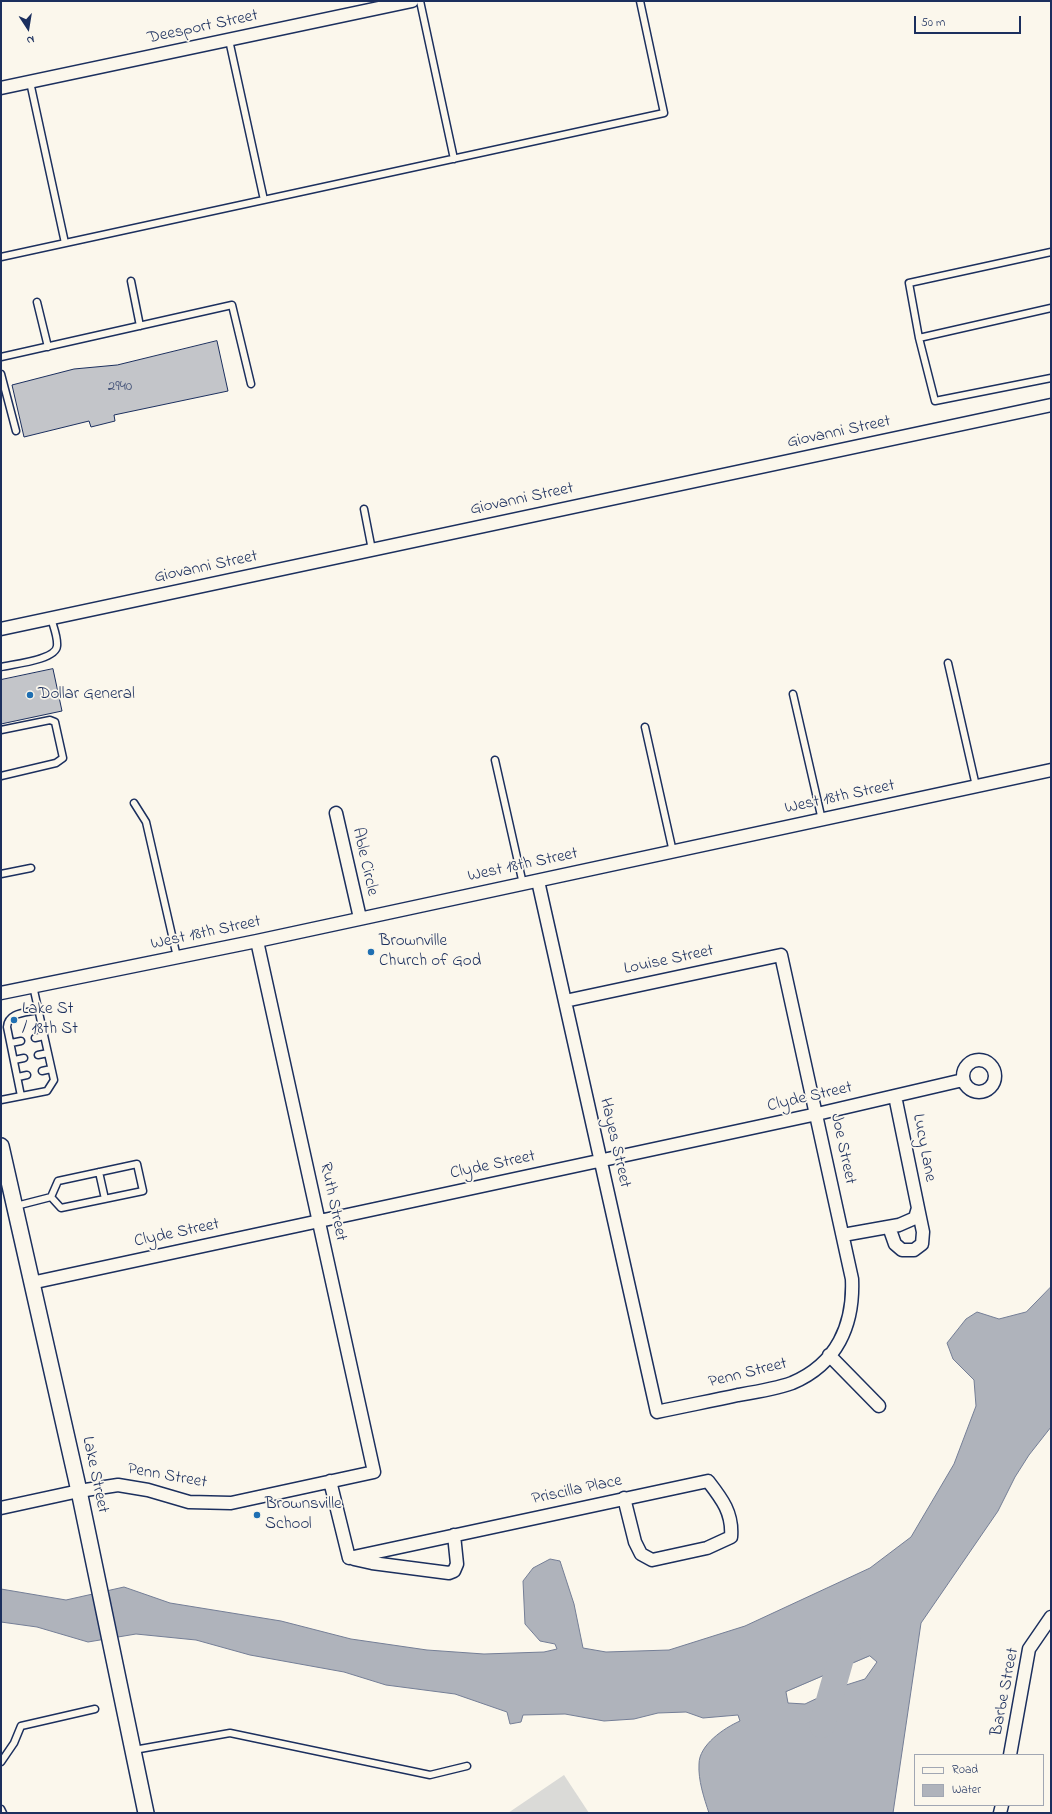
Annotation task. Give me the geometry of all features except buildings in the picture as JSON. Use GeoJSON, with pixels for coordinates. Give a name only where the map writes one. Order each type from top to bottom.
{"type":"FeatureCollection","features":[{"type":"Feature","properties":{"kind":"street","name":"Deesport Street"},"geometry":{"type":"LineString","coordinates":[[1,88],[412,1]]}},
{"type":"Feature","properties":{"kind":"street","name":"Giovanni Street"},"geometry":{"type":"LineString","coordinates":[[1,629],[1051,405]]}},
{"type":"Feature","properties":{"kind":"street","name":"West 18th Street"},"geometry":{"type":"LineString","coordinates":[[1,993],[538,881],[1051,770]]}},
{"type":"Feature","properties":{"kind":"street","name":"Able Circle"},"geometry":{"type":"LineString","coordinates":[[336,813],[360,918]]}},
{"type":"Feature","properties":{"kind":"street","name":"Hayes Street"},"geometry":{"type":"LineString","coordinates":[[538,881],[657,1412]]}},
{"type":"Feature","properties":{"kind":"street","name":"Ruth Street"},"geometry":{"type":"LineString","coordinates":[[257,940],[374,1472]]}},
{"type":"Feature","properties":{"kind":"street","name":"Louise Street"},"geometry":{"type":"LineString","coordinates":[[564,1001],[781,955]]}},
{"type":"Feature","properties":{"kind":"street","name":"Joe Street"},"geometry":{"type":"LineString","coordinates":[[781,955],[852,1279]]}},
{"type":"Feature","properties":{"kind":"street","name":"Clyde Street"},"geometry":{"type":"LineString","coordinates":[[31,1283],[817,1114],[963,1080]]}},
{"type":"Feature","properties":{"kind":"street","name":"Lucy Lane"},"geometry":{"type":"LineString","coordinates":[[890,1227],[895,1244],[902,1250],[914,1250],[922,1244],[923,1232],[895,1096]]}},
{"type":"Feature","properties":{"kind":"street","name":"Lake Street"},"geometry":{"type":"LineString","coordinates":[[1,1146],[79,1491],[146,1813]]}},
{"type":"Feature","properties":{"kind":"street","name":"Lucy Lane"},"geometry":{"type":"LineString","coordinates":[[843,1235],[890,1227],[915,1218],[918,1208]]}},
{"type":"Feature","properties":{"kind":"street","name":"Penn Street"},"geometry":{"type":"LineString","coordinates":[[657,1412],[781,1386],[806,1376],[829,1355],[839,1343],[850,1316],[853,1300],[852,1279]]}},
{"type":"Feature","properties":{"kind":"street"},"geometry":{"type":"LineString","coordinates":[[829,1355],[879,1406]]}},
{"type":"Feature","properties":{"kind":"street","name":"Penn Street"},"geometry":{"type":"LineString","coordinates":[[1,1508],[79,1491],[118,1485],[148,1490],[189,1502],[231,1503],[374,1472]]}},
{"type":"Feature","properties":{"kind":"street"},"geometry":{"type":"LineString","coordinates":[[330,1481],[349,1558],[372,1563],[449,1574],[454,1572],[457,1564],[454,1535]]}},
{"type":"Feature","properties":{"kind":"street","name":"Priscilla Place"},"geometry":{"type":"LineString","coordinates":[[349,1558],[624,1498],[708,1481],[724,1501],[732,1525],[731,1538],[707,1548],[652,1560],[641,1554],[635,1542],[624,1498]]}},
{"type":"Feature","properties":{"kind":"street","name":"Barbe Street"},"geometry":{"type":"LineString","coordinates":[[1010,1754],[1029,1649],[1051,1617]]}},
{"type":"Feature","properties":{"kind":"lane"},"geometry":{"type":"LineString","coordinates":[[420,1],[454,159]]}},
{"type":"Feature","properties":{"kind":"lane"},"geometry":{"type":"LineString","coordinates":[[1,257],[664,113],[640,1]]}},
{"type":"Feature","properties":{"kind":"lane"},"geometry":{"type":"LineString","coordinates":[[229,40],[264,200]]}},
{"type":"Feature","properties":{"kind":"lane"},"geometry":{"type":"LineString","coordinates":[[30,82],[65,243]]}},
{"type":"Feature","properties":{"kind":"lane"},"geometry":{"type":"LineString","coordinates":[[1051,252],[909,283],[919,338],[935,401],[1051,378]]}},
{"type":"Feature","properties":{"kind":"lane"},"geometry":{"type":"LineString","coordinates":[[131,281],[140,326]]}},
{"type":"Feature","properties":{"kind":"lane"},"geometry":{"type":"LineString","coordinates":[[37,302],[48,346]]}},
{"type":"Feature","properties":{"kind":"lane"},"geometry":{"type":"LineString","coordinates":[[1,357],[232,305],[251,384]]}},
{"type":"Feature","properties":{"kind":"lane"},"geometry":{"type":"LineString","coordinates":[[919,338],[1051,308]]}},
{"type":"Feature","properties":{"kind":"lane"},"geometry":{"type":"LineString","coordinates":[[1,374],[16,431]]}},
{"type":"Feature","properties":{"kind":"lane"},"geometry":{"type":"LineString","coordinates":[[364,510],[372,550]]}},
{"type":"Feature","properties":{"kind":"lane"},"geometry":{"type":"LineString","coordinates":[[1,667],[48,657],[55,651],[57,645],[52,618]]}},
{"type":"Feature","properties":{"kind":"lane"},"geometry":{"type":"LineString","coordinates":[[948,663],[976,786]]}},
{"type":"Feature","properties":{"kind":"lane"},"geometry":{"type":"LineString","coordinates":[[793,694],[822,820]]}},
{"type":"Feature","properties":{"kind":"lane"},"geometry":{"type":"LineString","coordinates":[[1,730],[50,720],[55,722],[63,758],[56,763],[1,776]]}},
{"type":"Feature","properties":{"kind":"lane"},"geometry":{"type":"LineString","coordinates":[[645,727],[673,852]]}},
{"type":"Feature","properties":{"kind":"lane"},"geometry":{"type":"LineString","coordinates":[[495,760],[523,884]]}},
{"type":"Feature","properties":{"kind":"lane"},"geometry":{"type":"LineString","coordinates":[[134,803],[146,822],[176,957]]}},
{"type":"Feature","properties":{"kind":"lane"},"geometry":{"type":"LineString","coordinates":[[1,874],[31,868]]}},
{"type":"Feature","properties":{"kind":"lane"},"geometry":{"type":"LineString","coordinates":[[1,1100],[47,1091],[52,1086],[54,1080],[33,986]]}},
{"type":"Feature","properties":{"kind":"lane"},"geometry":{"type":"LineString","coordinates":[[22,1096],[14,1060],[8,1021],[13,1016],[38,1010]]}},
{"type":"Feature","properties":{"kind":"lane"},"geometry":{"type":"LineString","coordinates":[[35,1038],[44,1036]]}},
{"type":"Feature","properties":{"kind":"lane"},"geometry":{"type":"LineString","coordinates":[[11,1043],[21,1041]]}},
{"type":"Feature","properties":{"kind":"lane"},"geometry":{"type":"LineString","coordinates":[[38,1055],[48,1053]]}},
{"type":"Feature","properties":{"kind":"lane"},"geometry":{"type":"LineString","coordinates":[[14,1060],[24,1058]]}},
{"type":"Feature","properties":{"kind":"lane"},"geometry":{"type":"LineString","coordinates":[[42,1072],[51,1069]]}},
{"type":"Feature","properties":{"kind":"lane"},"geometry":{"type":"LineString","coordinates":[[18,1077],[27,1074]]}},
{"type":"Feature","properties":{"kind":"lane"},"geometry":{"type":"LineString","coordinates":[[137,1164],[143,1191],[61,1208],[51,1197],[58,1181],[137,1164]]}},
{"type":"Feature","properties":{"kind":"lane"},"geometry":{"type":"LineString","coordinates":[[99,1172],[105,1199]]}},
{"type":"Feature","properties":{"kind":"lane"},"geometry":{"type":"LineString","coordinates":[[14,1206],[51,1197]]}},
{"type":"Feature","properties":{"kind":"lane"},"geometry":{"type":"LineString","coordinates":[[1,1762],[14,1743],[21,1726],[95,1709]]}},
{"type":"Feature","properties":{"kind":"lane"},"geometry":{"type":"LineString","coordinates":[[132,1751],[230,1733],[430,1775],[467,1766]]}},
{"type":"Feature","properties":{"kind":"lane"},"geometry":{"type":"LineString","coordinates":[[1,1809],[3,1813]]}},
{"type":"Feature","properties":{"kind":"shaded area"},"geometry":{"type":"Polygon","coordinates":[[[564,1775],[589,1813],[508,1813],[564,1775]]]}},
{"type":"Feature","properties":{"kind":"water"},"geometry":{"type":"Polygon","coordinates":[[[1051,1287],[1051,1427],[1029,1455],[1015,1477],[998,1511],[921,1623],[893,1813],[709,1813],[700,1783],[700,1757],[703,1750],[714,1738],[727,1728],[740,1721],[738,1715],[703,1718],[686,1712],[658,1713],[634,1719],[604,1721],[565,1714],[523,1715],[521,1722],[510,1724],[507,1712],[455,1694],[386,1685],[344,1672],[250,1655],[196,1640],[136,1634],[88,1642],[37,1627],[1,1622],[1,1589],[66,1600],[124,1587],[170,1603],[281,1621],[351,1639],[427,1650],[484,1654],[544,1652],[557,1649],[555,1644],[540,1641],[525,1624],[523,1581],[533,1568],[550,1559],[560,1561],[574,1604],[583,1648],[606,1652],[669,1650],[745,1626],[870,1568],[911,1537],[954,1464],[976,1406],[974,1380],[953,1359],[947,1343],[966,1319],[977,1312],[999,1319],[1026,1312],[1051,1287]],[[870,1656],[786,1692],[788,1703],[805,1704],[843,1686],[865,1679],[877,1662],[870,1656]]]}},
{"type":"Feature","properties":{"kind":"waterway"},"geometry":{"type":"LineString","coordinates":[[822,1725],[848,1634]]}},
{"type":"Feature","properties":{"kind":"place","name":"Dollar General"},"geometry":{"type":"Point","coordinates":[30,695]}},
{"type":"Feature","properties":{"kind":"place","name":"Brownville Church of God"},"geometry":{"type":"Point","coordinates":[371,952]}},
{"type":"Feature","properties":{"kind":"place","name":"Lake St / 18th St"},"geometry":{"type":"Point","coordinates":[14,1020]}},
{"type":"Feature","properties":{"kind":"place","name":"Brownsville School"},"geometry":{"type":"Point","coordinates":[257,1515]}}]}
